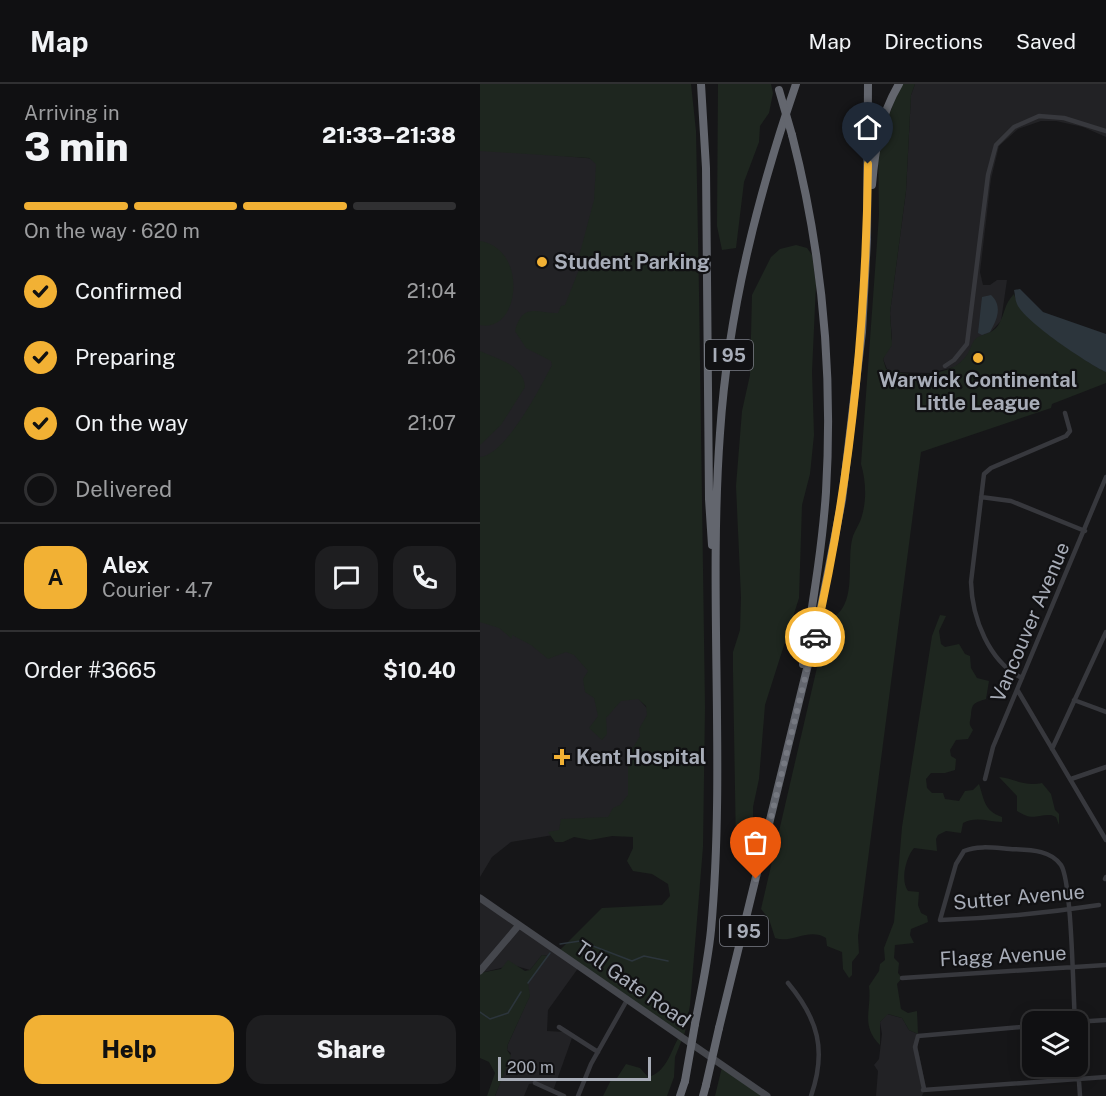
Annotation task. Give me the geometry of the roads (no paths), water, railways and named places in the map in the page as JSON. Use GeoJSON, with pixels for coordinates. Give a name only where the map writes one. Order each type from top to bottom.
{"type":"FeatureCollection","features":[{"type":"Feature","properties":{"kind":"highway"},"geometry":{"type":"LineString","coordinates":[[699,84],[705,132],[709,499],[716,594]]}},
{"type":"Feature","properties":{"kind":"highway","name":"I 95"},"geometry":{"type":"LineString","coordinates":[[681,1096],[711,932],[714,874],[716,594],[720,435],[738,290],[758,205],[796,84]]}},
{"type":"Feature","properties":{"kind":"highway","name":"I 95"},"geometry":{"type":"LineString","coordinates":[[703,1096],[827,583],[845,481],[860,361],[866,257],[868,84]]}},
{"type":"Feature","properties":{"kind":"highway"},"geometry":{"type":"LineString","coordinates":[[866,257],[876,145],[884,116],[899,84]]}},
{"type":"Feature","properties":{"kind":"highway"},"geometry":{"type":"LineString","coordinates":[[778,87],[792,135],[816,253],[824,327],[828,410],[822,535],[795,718]]}},
{"type":"Feature","properties":{"kind":"main road","name":"Toll Gate Road"},"geometry":{"type":"LineString","coordinates":[[480,898],[767,1096]]}},
{"type":"Feature","properties":{"kind":"main road"},"geometry":{"type":"LineString","coordinates":[[480,971],[519,925]]}},
{"type":"Feature","properties":{"kind":"street"},"geometry":{"type":"LineString","coordinates":[[945,366],[954,360],[967,344],[988,175],[996,145],[1014,127],[1039,117],[1064,118],[1106,131]]}},
{"type":"Feature","properties":{"kind":"street"},"geometry":{"type":"LineString","coordinates":[[1022,678],[1004,668],[974,613],[971,582],[984,474],[991,468],[1066,436],[1070,431],[1065,413]]}},
{"type":"Feature","properties":{"kind":"street","name":"Vancouver Avenue"},"geometry":{"type":"LineString","coordinates":[[985,779],[993,747],[1106,477]]}},
{"type":"Feature","properties":{"kind":"street"},"geometry":{"type":"LineString","coordinates":[[981,497],[1011,501],[1084,531]]}},
{"type":"Feature","properties":{"kind":"street"},"geometry":{"type":"LineString","coordinates":[[1053,749],[1074,699],[1103,646],[1106,632]]}},
{"type":"Feature","properties":{"kind":"street"},"geometry":{"type":"LineString","coordinates":[[1018,691],[1106,840]]}},
{"type":"Feature","properties":{"kind":"street"},"geometry":{"type":"LineString","coordinates":[[1074,699],[1106,712]]}},
{"type":"Feature","properties":{"kind":"street"},"geometry":{"type":"LineString","coordinates":[[1071,779],[1106,767]]}},
{"type":"Feature","properties":{"kind":"street","name":"Sutter Avenue"},"geometry":{"type":"LineString","coordinates":[[1068,909],[1064,873],[1060,864],[1050,856],[1037,850],[979,848],[964,851],[956,864],[940,920],[1068,909],[1099,905]]}},
{"type":"Feature","properties":{"kind":"street"},"geometry":{"type":"LineString","coordinates":[[1068,909],[1074,1011]]}},
{"type":"Feature","properties":{"kind":"street","name":"Flagg Avenue"},"geometry":{"type":"LineString","coordinates":[[902,978],[1106,964]]}},
{"type":"Feature","properties":{"kind":"street"},"geometry":{"type":"LineString","coordinates":[[788,983],[805,1004],[818,1033],[817,1071],[811,1096]]}},
{"type":"Feature","properties":{"kind":"street"},"geometry":{"type":"LineString","coordinates":[[578,1096],[598,1052],[627,1000]]}},
{"type":"Feature","properties":{"kind":"street"},"geometry":{"type":"LineString","coordinates":[[1088,1021],[1106,1020]]}},
{"type":"Feature","properties":{"kind":"street"},"geometry":{"type":"LineString","coordinates":[[559,1027],[598,1052]]}},
{"type":"Feature","properties":{"kind":"street"},"geometry":{"type":"LineString","coordinates":[[1022,1027],[918,1036],[915,1041],[924,1089],[1106,1077]]}},
{"type":"Feature","properties":{"kind":"street"},"geometry":{"type":"LineString","coordinates":[[1079,1078],[1080,1096]]}},
{"type":"Feature","properties":{"kind":"street"},"geometry":{"type":"LineString","coordinates":[[535,1083],[564,1096]]}},
{"type":"Feature","properties":{"kind":"waterway"},"geometry":{"type":"LineString","coordinates":[[560,944],[580,941],[632,961],[644,956],[668,961]]}},
{"type":"Feature","properties":{"kind":"waterway"},"geometry":{"type":"LineString","coordinates":[[528,983],[550,953]]}},
{"type":"Feature","properties":{"kind":"waterway"},"geometry":{"type":"LineString","coordinates":[[480,1012],[490,1019],[508,1013],[521,992]]}},
{"type":"Feature","properties":{"kind":"place","name":"Student Parking"},"geometry":{"type":"Point","coordinates":[542,262]}},
{"type":"Feature","properties":{"kind":"place","name":"Warwick Continental Little League"},"geometry":{"type":"Point","coordinates":[978,358]}},
{"type":"Feature","properties":{"kind":"place","name":"Kent Hospital"},"geometry":{"type":"Point","coordinates":[562,757]}}]}
